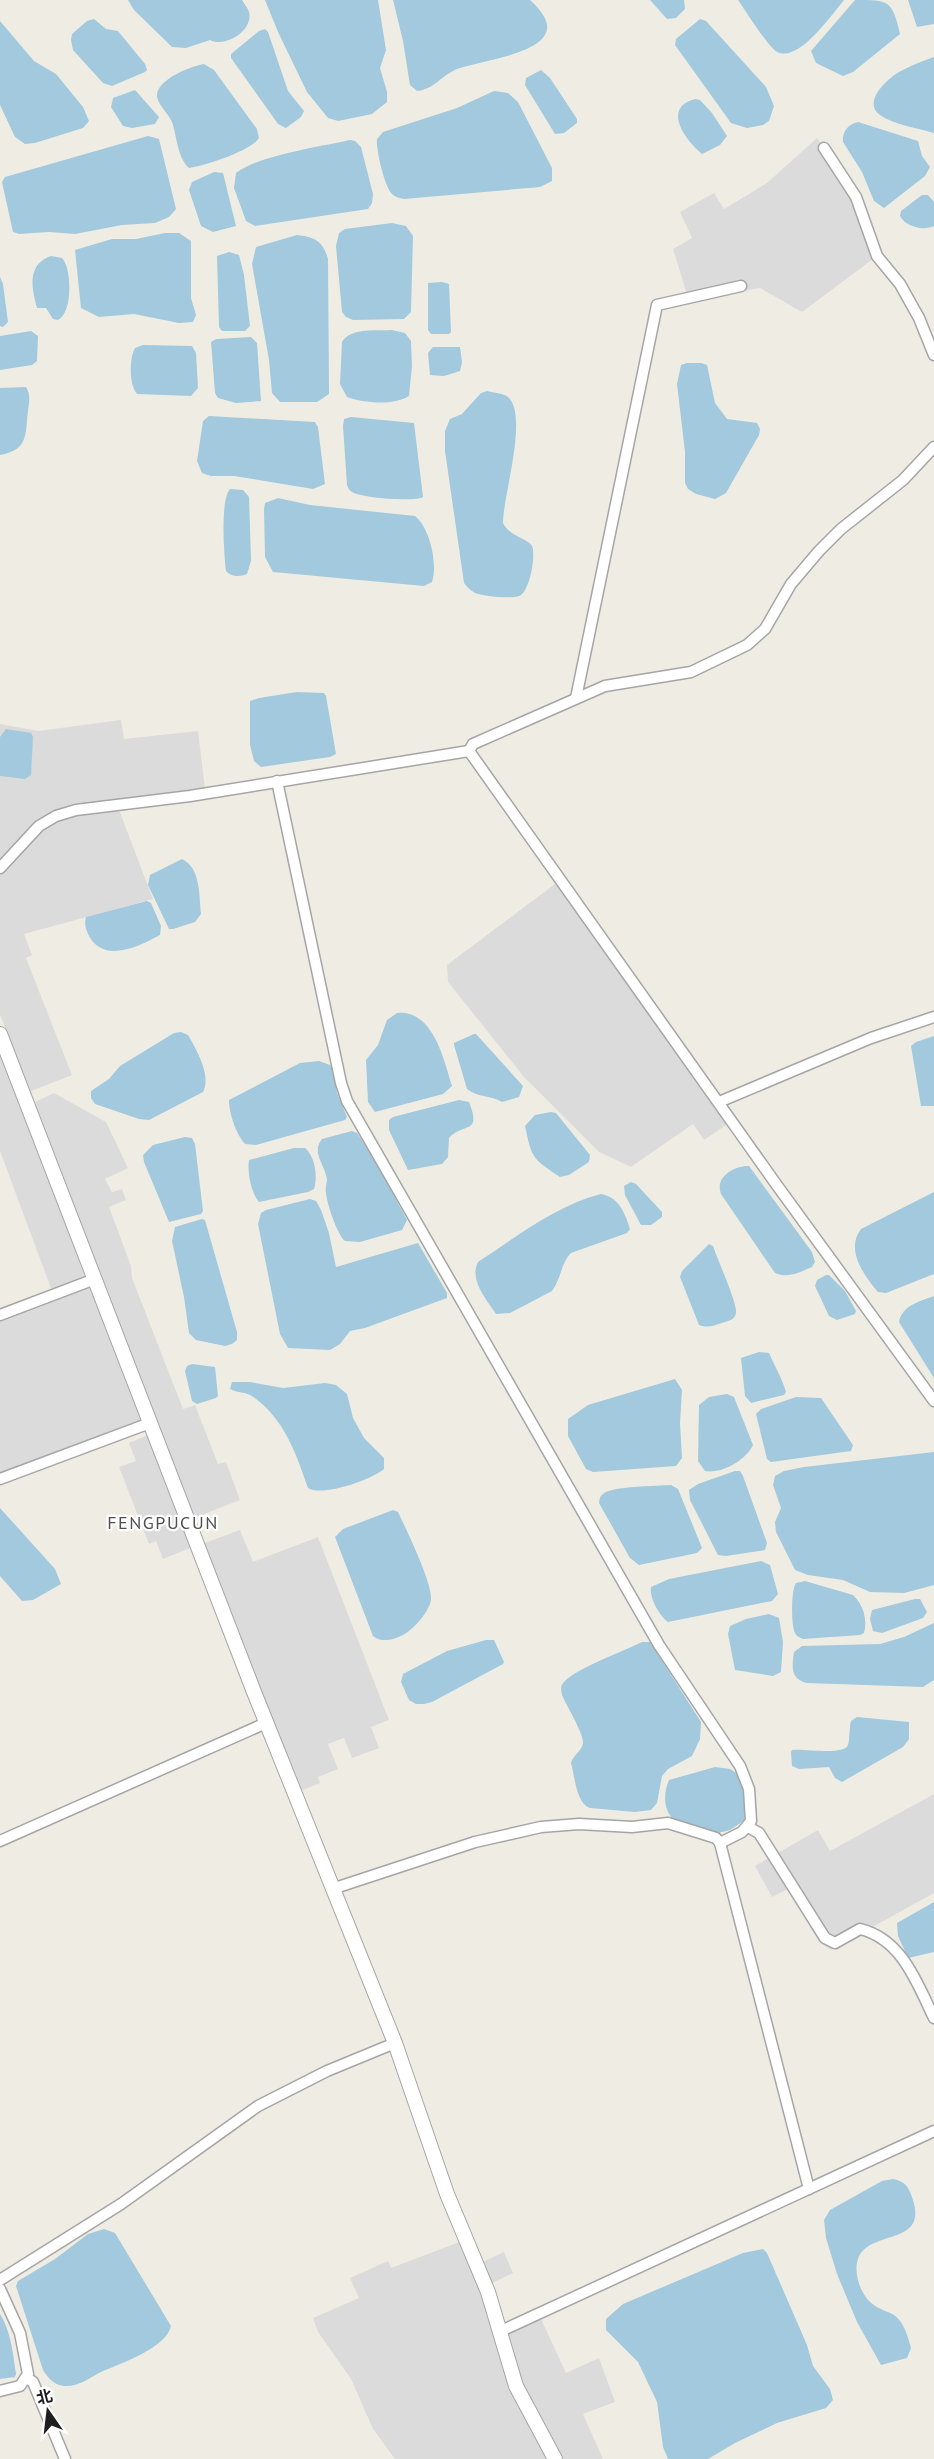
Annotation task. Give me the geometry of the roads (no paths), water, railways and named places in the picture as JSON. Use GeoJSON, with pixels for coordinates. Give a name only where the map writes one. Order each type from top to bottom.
{"type":"FeatureCollection","features":[{"type":"Feature","properties":{"kind":"street"},"geometry":{"type":"LineString","coordinates":[[824,148],[856,197],[877,256],[900,284],[919,318],[934,355]]}},
{"type":"Feature","properties":{"kind":"street"},"geometry":{"type":"LineString","coordinates":[[576,698],[657,305],[741,286]]}},
{"type":"Feature","properties":{"kind":"street"},"geometry":{"type":"LineString","coordinates":[[469,751],[472,744],[605,686],[691,672],[747,645],[765,629],[791,584],[819,551],[841,529],[903,480],[934,447]]}},
{"type":"Feature","properties":{"kind":"street"},"geometry":{"type":"LineString","coordinates":[[0,868],[39,826],[66,812],[190,796],[469,751]]}},
{"type":"Feature","properties":{"kind":"street"},"geometry":{"type":"LineString","coordinates":[[469,751],[934,1401]]}},
{"type":"Feature","properties":{"kind":"street"},"geometry":{"type":"LineString","coordinates":[[277,782],[341,1083],[347,1101],[659,1645],[740,1766],[749,1789],[752,1814],[748,1827],[720,1844]]}},
{"type":"Feature","properties":{"kind":"street"},"geometry":{"type":"LineString","coordinates":[[719,1102],[871,1038],[934,1017]]}},
{"type":"Feature","properties":{"kind":"street"},"geometry":{"type":"LineString","coordinates":[[0,1034],[266,1723],[394,2043],[447,2194],[501,2331],[516,2386],[555,2459]]}},
{"type":"Feature","properties":{"kind":"street"},"geometry":{"type":"LineString","coordinates":[[0,1315],[95,1279]]}},
{"type":"Feature","properties":{"kind":"street"},"geometry":{"type":"LineString","coordinates":[[0,1479],[150,1423]]}},
{"type":"Feature","properties":{"kind":"street"},"geometry":{"type":"LineString","coordinates":[[0,1841],[266,1723]]}},
{"type":"Feature","properties":{"kind":"street"},"geometry":{"type":"LineString","coordinates":[[332,1889],[475,1842],[541,1827],[579,1824],[632,1827],[668,1823],[716,1838],[720,1844],[809,2189]]}},
{"type":"Feature","properties":{"kind":"street"},"geometry":{"type":"LineString","coordinates":[[748,1827],[759,1833],[825,1938],[835,1943],[860,1929],[870,1931],[900,1954],[907,1963],[934,2018]]}},
{"type":"Feature","properties":{"kind":"street"},"geometry":{"type":"LineString","coordinates":[[0,2280],[121,2204],[258,2106],[327,2071],[394,2043]]}},
{"type":"Feature","properties":{"kind":"street"},"geometry":{"type":"LineString","coordinates":[[501,2331],[934,2132]]}},
{"type":"Feature","properties":{"kind":"street"},"geometry":{"type":"LineString","coordinates":[[0,2289],[20,2333],[27,2378],[33,2382],[65,2459]]}},
{"type":"Feature","properties":{"kind":"street"},"geometry":{"type":"LineString","coordinates":[[0,2391],[17,2387],[27,2378]]}},
{"type":"Feature","properties":{"kind":"water"},"geometry":{"type":"Polygon","coordinates":[[[128,0],[242,0],[248,10],[249,19],[243,31],[230,40],[216,42],[210,40],[186,48],[172,47],[134,10],[128,0]]]}},
{"type":"Feature","properties":{"kind":"water"},"geometry":{"type":"Polygon","coordinates":[[[265,0],[378,0],[386,50],[380,68],[387,92],[387,102],[372,114],[338,121],[328,118],[307,92],[265,0]]]}},
{"type":"Feature","properties":{"kind":"water"},"geometry":{"type":"Polygon","coordinates":[[[393,0],[530,0],[544,17],[547,31],[540,41],[526,50],[457,69],[428,88],[417,91],[410,85],[393,0]]]}},
{"type":"Feature","properties":{"kind":"water"},"geometry":{"type":"Polygon","coordinates":[[[650,0],[684,0],[685,9],[676,18],[667,19],[650,0]]]}},
{"type":"Feature","properties":{"kind":"water"},"geometry":{"type":"Polygon","coordinates":[[[738,0],[844,0],[805,44],[786,53],[773,49],[738,0]]]}},
{"type":"Feature","properties":{"kind":"water"},"geometry":{"type":"Polygon","coordinates":[[[855,0],[887,4],[894,14],[900,34],[853,72],[843,76],[816,63],[811,51],[855,0]]]}},
{"type":"Feature","properties":{"kind":"water"},"geometry":{"type":"Polygon","coordinates":[[[908,0],[934,0],[934,24],[917,27],[908,0]]]}},
{"type":"Feature","properties":{"kind":"water"},"geometry":{"type":"Polygon","coordinates":[[[94,19],[106,29],[118,31],[145,64],[147,70],[145,72],[112,86],[103,83],[73,50],[71,40],[72,34],[87,21],[94,19]]]}},
{"type":"Feature","properties":{"kind":"water"},"geometry":{"type":"Polygon","coordinates":[[[700,19],[706,21],[766,87],[774,106],[769,121],[763,125],[747,128],[731,123],[675,45],[676,39],[700,19]]]}},
{"type":"Feature","properties":{"kind":"water"},"geometry":{"type":"Polygon","coordinates":[[[0,21],[34,61],[56,74],[83,107],[89,121],[83,128],[35,143],[25,144],[15,137],[0,105],[0,21]]]}},
{"type":"Feature","properties":{"kind":"water"},"geometry":{"type":"Polygon","coordinates":[[[265,29],[288,91],[304,111],[301,117],[286,128],[278,124],[231,58],[231,54],[259,31],[265,29]]]}},
{"type":"Feature","properties":{"kind":"water"},"geometry":{"type":"Polygon","coordinates":[[[934,57],[934,133],[899,124],[875,110],[874,104],[878,91],[888,80],[899,72],[934,57]]]}},
{"type":"Feature","properties":{"kind":"water"},"geometry":{"type":"Polygon","coordinates":[[[204,64],[214,70],[257,129],[259,138],[237,153],[189,168],[180,154],[172,121],[157,97],[162,85],[175,75],[204,64]]]}},
{"type":"Feature","properties":{"kind":"water"},"geometry":{"type":"Polygon","coordinates":[[[541,70],[550,78],[577,119],[577,123],[564,133],[555,134],[525,85],[526,78],[541,70]]]}},
{"type":"Feature","properties":{"kind":"water"},"geometry":{"type":"Polygon","coordinates":[[[135,90],[159,117],[155,124],[132,128],[123,126],[111,107],[113,98],[135,90]]]}},
{"type":"Feature","properties":{"kind":"water"},"geometry":{"type":"Polygon","coordinates":[[[494,91],[508,93],[518,102],[552,168],[552,181],[540,187],[404,199],[391,193],[383,175],[378,151],[377,139],[383,132],[457,108],[494,91]]]}},
{"type":"Feature","properties":{"kind":"water"},"geometry":{"type":"Polygon","coordinates":[[[695,99],[700,100],[712,113],[727,136],[720,145],[702,154],[689,141],[678,117],[685,103],[695,99]]]}},
{"type":"Feature","properties":{"kind":"water"},"geometry":{"type":"Polygon","coordinates":[[[858,122],[918,141],[922,156],[930,167],[925,176],[884,208],[874,201],[862,172],[843,142],[846,129],[858,122]]]}},
{"type":"Feature","properties":{"kind":"water"},"geometry":{"type":"Polygon","coordinates":[[[148,136],[159,139],[176,209],[169,217],[155,223],[122,225],[75,234],[49,232],[19,234],[13,232],[2,182],[5,177],[148,136]]]}},
{"type":"Feature","properties":{"kind":"water"},"geometry":{"type":"Polygon","coordinates":[[[350,140],[355,141],[361,147],[373,194],[372,203],[368,209],[255,226],[246,221],[234,188],[236,173],[274,156],[350,140]]]}},
{"type":"Feature","properties":{"kind":"water"},"geometry":{"type":"Polygon","coordinates":[[[214,172],[223,173],[236,226],[213,232],[201,226],[189,190],[192,182],[214,172]]]}},
{"type":"Feature","properties":{"kind":"water"},"geometry":{"type":"Polygon","coordinates":[[[922,195],[928,195],[934,202],[934,226],[920,228],[906,223],[900,216],[901,211],[922,195]]]}},
{"type":"Feature","properties":{"kind":"water"},"geometry":{"type":"Polygon","coordinates":[[[392,223],[406,226],[413,236],[411,312],[404,319],[353,320],[346,317],[342,312],[336,246],[339,233],[345,229],[392,223]]]}},
{"type":"Feature","properties":{"kind":"water"},"geometry":{"type":"Polygon","coordinates":[[[165,233],[179,233],[191,241],[191,298],[196,315],[193,322],[179,323],[134,314],[99,317],[81,308],[75,250],[112,239],[136,239],[165,233]]]}},
{"type":"Feature","properties":{"kind":"water"},"geometry":{"type":"Polygon","coordinates":[[[297,235],[309,237],[321,244],[328,259],[329,394],[317,402],[280,402],[272,393],[269,360],[252,264],[256,247],[297,235]]]}},
{"type":"Feature","properties":{"kind":"water"},"geometry":{"type":"Polygon","coordinates":[[[229,252],[239,255],[244,275],[250,326],[245,331],[222,331],[219,327],[217,256],[229,252]]]}},
{"type":"Feature","properties":{"kind":"water"},"geometry":{"type":"Polygon","coordinates":[[[51,256],[62,258],[69,280],[66,309],[58,320],[53,319],[46,308],[37,308],[33,285],[34,271],[43,260],[51,256]]]}},
{"type":"Feature","properties":{"kind":"water"},"geometry":{"type":"Polygon","coordinates":[[[0,277],[8,322],[3,327],[0,326],[0,277]]]}},
{"type":"Feature","properties":{"kind":"water"},"geometry":{"type":"Polygon","coordinates":[[[428,283],[449,284],[451,332],[449,334],[431,334],[428,330],[428,283]]]}},
{"type":"Feature","properties":{"kind":"water"},"geometry":{"type":"Polygon","coordinates":[[[392,330],[405,333],[411,341],[412,366],[409,396],[395,401],[378,402],[347,397],[340,384],[342,342],[346,337],[358,332],[392,330]]]}},
{"type":"Feature","properties":{"kind":"water"},"geometry":{"type":"Polygon","coordinates":[[[31,331],[38,336],[37,361],[32,365],[0,370],[0,336],[31,331]]]}},
{"type":"Feature","properties":{"kind":"water"},"geometry":{"type":"Polygon","coordinates":[[[251,337],[257,343],[261,401],[236,403],[218,398],[215,393],[211,342],[216,339],[251,337]]]}},
{"type":"Feature","properties":{"kind":"water"},"geometry":{"type":"Polygon","coordinates":[[[143,345],[192,346],[196,353],[198,388],[191,396],[137,394],[131,378],[132,358],[135,348],[143,345]]]}},
{"type":"Feature","properties":{"kind":"water"},"geometry":{"type":"Polygon","coordinates":[[[433,347],[460,347],[462,362],[460,371],[444,376],[430,375],[428,353],[433,347]]]}},
{"type":"Feature","properties":{"kind":"water"},"geometry":{"type":"Polygon","coordinates":[[[687,363],[707,365],[715,403],[727,419],[757,423],[760,429],[759,435],[726,493],[715,499],[696,494],[688,489],[685,483],[685,452],[677,384],[681,365],[687,363]]]}},
{"type":"Feature","properties":{"kind":"water"},"geometry":{"type":"Polygon","coordinates":[[[26,387],[29,402],[24,440],[16,449],[0,455],[0,388],[26,387]]]}},
{"type":"Feature","properties":{"kind":"water"},"geometry":{"type":"Polygon","coordinates":[[[487,391],[509,398],[514,408],[516,422],[503,523],[510,531],[530,543],[533,550],[527,586],[521,595],[512,597],[475,593],[464,583],[445,451],[445,431],[450,419],[462,414],[481,393],[487,391]]]}},
{"type":"Feature","properties":{"kind":"water"},"geometry":{"type":"Polygon","coordinates":[[[209,416],[315,422],[318,427],[325,484],[313,489],[202,473],[197,461],[203,421],[209,416]]]}},
{"type":"Feature","properties":{"kind":"water"},"geometry":{"type":"Polygon","coordinates":[[[351,417],[414,423],[423,497],[376,498],[349,490],[343,426],[344,419],[351,417]]]}},
{"type":"Feature","properties":{"kind":"water"},"geometry":{"type":"Polygon","coordinates":[[[230,489],[243,490],[249,497],[251,561],[247,574],[241,576],[226,571],[224,516],[230,489]]]}},
{"type":"Feature","properties":{"kind":"water"},"geometry":{"type":"Polygon","coordinates":[[[278,498],[310,505],[415,516],[429,537],[434,566],[432,582],[424,586],[273,572],[265,557],[264,509],[265,503],[278,498]]]}},
{"type":"Feature","properties":{"kind":"water"},"geometry":{"type":"Polygon","coordinates":[[[297,692],[324,693],[326,696],[336,754],[330,757],[261,767],[254,761],[250,745],[250,701],[297,692]]]}},
{"type":"Feature","properties":{"kind":"water"},"geometry":{"type":"Polygon","coordinates":[[[6,729],[31,733],[33,737],[31,775],[25,779],[0,776],[0,737],[6,729]]]}},
{"type":"Feature","properties":{"kind":"water"},"geometry":{"type":"Polygon","coordinates":[[[182,859],[193,869],[196,876],[201,914],[195,922],[169,929],[148,885],[150,875],[182,859]]]}},
{"type":"Feature","properties":{"kind":"water"},"geometry":{"type":"Polygon","coordinates":[[[147,901],[151,903],[161,926],[160,935],[133,948],[113,951],[96,944],[89,936],[86,917],[147,901]]]}},
{"type":"Feature","properties":{"kind":"water"},"geometry":{"type":"Polygon","coordinates":[[[397,1013],[409,1014],[420,1019],[428,1027],[441,1050],[452,1086],[443,1094],[375,1112],[368,1102],[366,1060],[378,1045],[387,1020],[397,1013]]]}},
{"type":"Feature","properties":{"kind":"water"},"geometry":{"type":"Polygon","coordinates":[[[181,1032],[188,1035],[202,1063],[206,1078],[203,1092],[149,1120],[139,1119],[95,1104],[91,1098],[91,1091],[109,1079],[120,1066],[174,1033],[181,1032]]]}},
{"type":"Feature","properties":{"kind":"water"},"geometry":{"type":"Polygon","coordinates":[[[474,1034],[523,1086],[519,1097],[502,1102],[467,1089],[454,1043],[474,1034]]]}},
{"type":"Feature","properties":{"kind":"water"},"geometry":{"type":"Polygon","coordinates":[[[934,1036],[934,1106],[921,1106],[911,1046],[934,1036]]]}},
{"type":"Feature","properties":{"kind":"water"},"geometry":{"type":"Polygon","coordinates":[[[319,1061],[330,1065],[334,1071],[337,1093],[347,1117],[345,1120],[256,1145],[245,1144],[234,1123],[229,1100],[300,1063],[319,1061]]]}},
{"type":"Feature","properties":{"kind":"water"},"geometry":{"type":"Polygon","coordinates":[[[459,1100],[469,1102],[473,1119],[470,1126],[449,1138],[448,1157],[442,1164],[408,1170],[389,1130],[389,1120],[459,1100]]]}},
{"type":"Feature","properties":{"kind":"water"},"geometry":{"type":"Polygon","coordinates":[[[556,1113],[590,1155],[589,1162],[569,1175],[560,1177],[535,1157],[529,1145],[525,1126],[535,1115],[556,1113]]]}},
{"type":"Feature","properties":{"kind":"water"},"geometry":{"type":"Polygon","coordinates":[[[352,1131],[357,1133],[371,1153],[407,1220],[402,1230],[360,1242],[345,1241],[336,1226],[327,1198],[326,1174],[318,1154],[322,1139],[352,1131]]]}},
{"type":"Feature","properties":{"kind":"water"},"geometry":{"type":"Polygon","coordinates":[[[185,1137],[192,1138],[195,1144],[203,1211],[201,1214],[169,1222],[143,1155],[153,1145],[185,1137]]]}},
{"type":"Feature","properties":{"kind":"water"},"geometry":{"type":"Polygon","coordinates":[[[294,1148],[305,1148],[311,1156],[316,1173],[314,1189],[259,1202],[250,1182],[249,1160],[294,1148]]]}},
{"type":"Feature","properties":{"kind":"water"},"geometry":{"type":"Polygon","coordinates":[[[749,1166],[812,1252],[815,1262],[812,1267],[789,1275],[775,1273],[721,1194],[722,1179],[734,1169],[749,1166]]]}},
{"type":"Feature","properties":{"kind":"water"},"geometry":{"type":"Polygon","coordinates":[[[631,1182],[636,1184],[662,1212],[662,1217],[651,1225],[641,1225],[625,1195],[624,1186],[631,1182]]]}},
{"type":"Feature","properties":{"kind":"water"},"geometry":{"type":"Polygon","coordinates":[[[934,1192],[934,1274],[886,1293],[878,1292],[858,1262],[855,1245],[861,1229],[934,1192]]]}},
{"type":"Feature","properties":{"kind":"water"},"geometry":{"type":"Polygon","coordinates":[[[601,1194],[617,1202],[630,1229],[627,1233],[571,1253],[552,1291],[510,1313],[496,1314],[477,1282],[478,1262],[553,1214],[601,1194]]]}},
{"type":"Feature","properties":{"kind":"water"},"geometry":{"type":"Polygon","coordinates":[[[310,1199],[316,1201],[321,1210],[329,1233],[336,1267],[418,1243],[447,1293],[447,1298],[365,1328],[350,1331],[340,1344],[330,1350],[288,1348],[280,1334],[258,1224],[261,1213],[266,1210],[310,1199]]]}},
{"type":"Feature","properties":{"kind":"water"},"geometry":{"type":"Polygon","coordinates":[[[205,1220],[237,1332],[237,1340],[225,1346],[196,1340],[189,1333],[172,1241],[175,1227],[205,1220]]]}},
{"type":"Feature","properties":{"kind":"water"},"geometry":{"type":"Polygon","coordinates":[[[709,1244],[713,1246],[727,1281],[736,1313],[731,1320],[708,1326],[699,1325],[680,1277],[682,1271],[709,1244]]]}},
{"type":"Feature","properties":{"kind":"water"},"geometry":{"type":"Polygon","coordinates":[[[829,1275],[845,1291],[856,1311],[855,1314],[837,1320],[829,1316],[815,1286],[817,1280],[829,1275]]]}},
{"type":"Feature","properties":{"kind":"water"},"geometry":{"type":"Polygon","coordinates":[[[934,1296],[934,1378],[899,1322],[908,1308],[934,1296]]]}},
{"type":"Feature","properties":{"kind":"water"},"geometry":{"type":"Polygon","coordinates":[[[759,1352],[769,1353],[786,1392],[784,1395],[751,1403],[745,1396],[741,1358],[759,1352]]]}},
{"type":"Feature","properties":{"kind":"water"},"geometry":{"type":"Polygon","coordinates":[[[192,1364],[215,1367],[218,1396],[216,1398],[197,1404],[192,1401],[185,1371],[187,1366],[192,1364]]]}},
{"type":"Feature","properties":{"kind":"water"},"geometry":{"type":"Polygon","coordinates":[[[675,1379],[682,1390],[680,1423],[682,1458],[676,1466],[593,1472],[586,1469],[568,1436],[568,1419],[588,1405],[675,1379]]]}},
{"type":"Feature","properties":{"kind":"water"},"geometry":{"type":"Polygon","coordinates":[[[232,1382],[250,1382],[283,1388],[325,1383],[336,1385],[347,1394],[353,1418],[364,1438],[384,1458],[384,1469],[369,1478],[335,1489],[308,1488],[299,1462],[281,1426],[273,1415],[252,1396],[230,1389],[232,1382]]]}},
{"type":"Feature","properties":{"kind":"water"},"geometry":{"type":"Polygon","coordinates":[[[727,1394],[734,1397],[753,1445],[745,1456],[733,1465],[719,1470],[705,1471],[698,1461],[699,1405],[709,1397],[727,1394]]]}},
{"type":"Feature","properties":{"kind":"water"},"geometry":{"type":"Polygon","coordinates":[[[796,1397],[821,1398],[853,1445],[851,1451],[771,1462],[767,1459],[756,1414],[761,1409],[796,1397]]]}},
{"type":"Feature","properties":{"kind":"water"},"geometry":{"type":"Polygon","coordinates":[[[934,1452],[934,1585],[904,1593],[870,1592],[843,1580],[808,1575],[795,1570],[776,1532],[775,1522],[781,1508],[773,1485],[775,1476],[784,1471],[804,1467],[934,1452]]]}},
{"type":"Feature","properties":{"kind":"water"},"geometry":{"type":"Polygon","coordinates":[[[740,1471],[743,1476],[767,1543],[765,1550],[726,1556],[718,1555],[690,1500],[689,1490],[698,1484],[740,1471]]]}},
{"type":"Feature","properties":{"kind":"water"},"geometry":{"type":"Polygon","coordinates":[[[671,1485],[678,1489],[702,1548],[697,1553],[639,1565],[630,1558],[599,1503],[600,1497],[615,1489],[671,1485]]]}},
{"type":"Feature","properties":{"kind":"water"},"geometry":{"type":"Polygon","coordinates":[[[0,1508],[55,1569],[61,1584],[33,1600],[22,1601],[0,1576],[0,1508]]]}},
{"type":"Feature","properties":{"kind":"water"},"geometry":{"type":"Polygon","coordinates":[[[393,1510],[398,1512],[418,1556],[431,1599],[425,1614],[412,1629],[399,1637],[384,1640],[373,1636],[335,1537],[343,1529],[393,1510]]]}},
{"type":"Feature","properties":{"kind":"water"},"geometry":{"type":"Polygon","coordinates":[[[761,1561],[770,1565],[778,1594],[772,1601],[668,1622],[653,1601],[651,1587],[669,1579],[761,1561]]]}},
{"type":"Feature","properties":{"kind":"water"},"geometry":{"type":"Polygon","coordinates":[[[805,1581],[853,1595],[864,1612],[864,1633],[803,1639],[797,1636],[793,1623],[793,1592],[796,1583],[805,1581]]]}},
{"type":"Feature","properties":{"kind":"water"},"geometry":{"type":"Polygon","coordinates":[[[920,1599],[927,1612],[923,1618],[882,1633],[873,1631],[870,1619],[872,1610],[920,1599]]]}},
{"type":"Feature","properties":{"kind":"water"},"geometry":{"type":"Polygon","coordinates":[[[769,1614],[779,1618],[783,1642],[781,1672],[773,1676],[735,1670],[728,1634],[730,1626],[746,1619],[769,1614]]]}},
{"type":"Feature","properties":{"kind":"water"},"geometry":{"type":"Polygon","coordinates":[[[934,1623],[934,1680],[923,1687],[807,1683],[801,1681],[793,1671],[794,1652],[802,1646],[880,1644],[904,1637],[934,1623]]]}},
{"type":"Feature","properties":{"kind":"water"},"geometry":{"type":"Polygon","coordinates":[[[486,1640],[494,1640],[503,1664],[432,1702],[416,1704],[409,1700],[401,1682],[403,1674],[447,1651],[486,1640]]]}},
{"type":"Feature","properties":{"kind":"water"},"geometry":{"type":"Polygon","coordinates":[[[642,1642],[650,1642],[701,1722],[700,1739],[692,1756],[668,1769],[662,1776],[657,1803],[651,1810],[635,1812],[590,1808],[585,1805],[579,1795],[571,1763],[582,1746],[583,1739],[562,1695],[561,1687],[578,1672],[642,1642]]]}},
{"type":"Feature","properties":{"kind":"water"},"geometry":{"type":"Polygon","coordinates":[[[857,1717],[909,1722],[909,1739],[903,1747],[842,1782],[835,1778],[829,1767],[799,1769],[792,1766],[792,1750],[831,1751],[845,1748],[849,1742],[851,1721],[857,1717]]]}},
{"type":"Feature","properties":{"kind":"water"},"geometry":{"type":"Polygon","coordinates":[[[715,1767],[730,1769],[738,1774],[748,1809],[746,1818],[730,1830],[718,1833],[676,1821],[666,1808],[666,1791],[669,1780],[715,1767]]]}},
{"type":"Feature","properties":{"kind":"water"},"geometry":{"type":"Polygon","coordinates":[[[934,1902],[934,1952],[908,1958],[898,1936],[897,1923],[934,1902]]]}},
{"type":"Feature","properties":{"kind":"water"},"geometry":{"type":"Polygon","coordinates":[[[893,2179],[904,2183],[909,2189],[915,2210],[914,2222],[907,2230],[865,2249],[857,2265],[857,2278],[865,2296],[876,2307],[897,2318],[905,2330],[911,2348],[907,2358],[881,2365],[857,2322],[837,2274],[826,2238],[824,2220],[830,2210],[882,2181],[893,2179]]]}},
{"type":"Feature","properties":{"kind":"water"},"geometry":{"type":"Polygon","coordinates":[[[104,2229],[115,2233],[171,2326],[161,2341],[142,2354],[80,2383],[70,2386],[60,2385],[52,2381],[43,2370],[16,2286],[18,2281],[55,2259],[88,2234],[104,2229]]]}},
{"type":"Feature","properties":{"kind":"water"},"geometry":{"type":"Polygon","coordinates":[[[763,2249],[767,2253],[807,2345],[813,2366],[830,2389],[833,2400],[826,2408],[777,2423],[708,2459],[668,2459],[663,2447],[657,2402],[638,2362],[606,2330],[606,2319],[623,2304],[743,2253],[763,2249]]]}},
{"type":"Feature","properties":{"kind":"water"},"geometry":{"type":"Polygon","coordinates":[[[0,2314],[9,2335],[16,2374],[15,2377],[0,2379],[0,2314]]]}},
{"type":"Feature","properties":{"kind":"district","name":"FENGPUCUN"},"geometry":{"type":"Point","coordinates":[163,1522]}}]}
